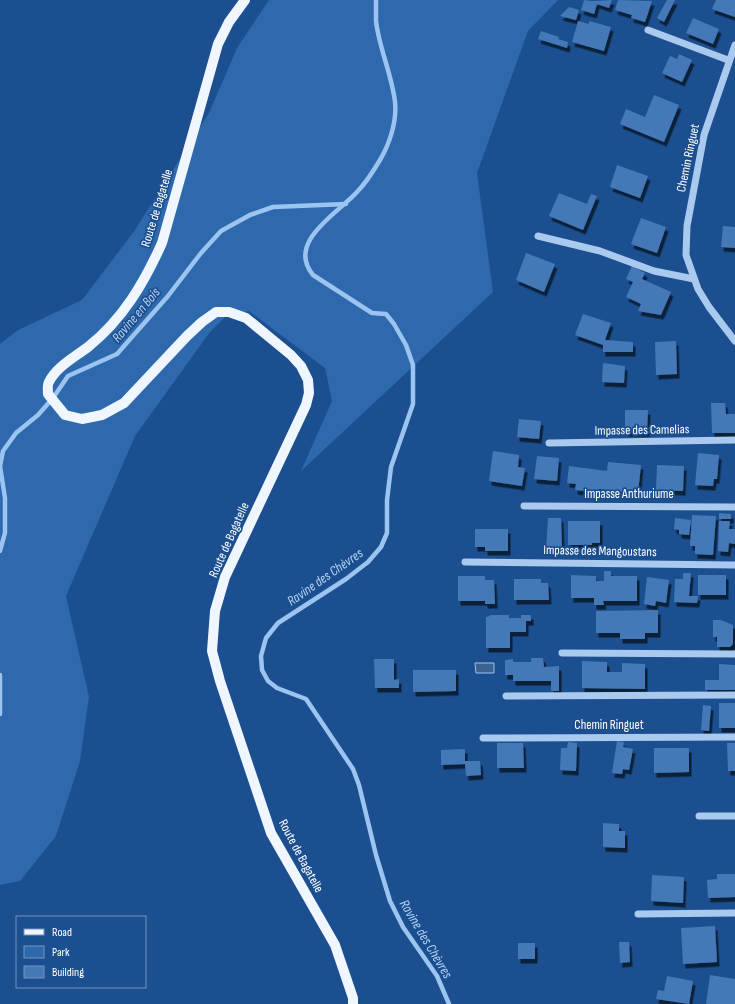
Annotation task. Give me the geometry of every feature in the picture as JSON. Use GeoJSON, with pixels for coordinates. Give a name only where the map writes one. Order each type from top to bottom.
{"type":"FeatureCollection","features":[{"type":"Feature","properties":{"kind":"main road","name":"Route de Bagatelle"},"geometry":{"type":"LineString","coordinates":[[245,0],[229,22],[218,44],[162,242],[152,266],[140,288],[103,334],[58,370],[48,383],[48,394],[65,415],[82,419],[102,416],[124,403],[187,336],[216,312],[229,312],[246,318],[291,355],[301,366],[308,380],[309,393],[306,406],[225,577],[215,611],[212,651],[220,681],[271,833],[335,945],[351,991],[352,1004]]}},
{"type":"Feature","properties":{"kind":"street"},"geometry":{"type":"LineString","coordinates":[[648,30],[728,60]]}},
{"type":"Feature","properties":{"kind":"street","name":"Chemin Ringuet"},"geometry":{"type":"LineString","coordinates":[[735,45],[728,60],[704,135],[687,226],[686,255],[694,279],[709,307],[735,341]]}},
{"type":"Feature","properties":{"kind":"street"},"geometry":{"type":"LineString","coordinates":[[538,236],[600,251],[654,271],[694,279]]}},
{"type":"Feature","properties":{"kind":"street","name":"Impasse des Camelias"},"geometry":{"type":"LineString","coordinates":[[549,443],[735,440]]}},
{"type":"Feature","properties":{"kind":"street","name":"Impasse Anthuriume"},"geometry":{"type":"LineString","coordinates":[[524,506],[735,507]]}},
{"type":"Feature","properties":{"kind":"street","name":"Impasse des Mangoustans"},"geometry":{"type":"LineString","coordinates":[[465,562],[735,565]]}},
{"type":"Feature","properties":{"kind":"street"},"geometry":{"type":"LineString","coordinates":[[562,653],[735,654]]}},
{"type":"Feature","properties":{"kind":"street"},"geometry":{"type":"LineString","coordinates":[[506,696],[735,695]]}},
{"type":"Feature","properties":{"kind":"street","name":"Chemin Ringuet"},"geometry":{"type":"LineString","coordinates":[[483,738],[735,737]]}},
{"type":"Feature","properties":{"kind":"street"},"geometry":{"type":"LineString","coordinates":[[699,816],[735,816]]}},
{"type":"Feature","properties":{"kind":"street"},"geometry":{"type":"LineString","coordinates":[[638,914],[735,913]]}},
{"type":"Feature","properties":{"kind":"green space"},"geometry":{"type":"Polygon","coordinates":[[[269,0],[558,0],[528,31],[477,173],[493,292],[301,471],[332,401],[325,368],[249,311],[226,316],[210,332],[135,436],[66,596],[89,697],[80,761],[56,836],[20,881],[0,885],[0,344],[18,330],[82,300],[135,230],[209,113],[237,48],[269,0]]]}},
{"type":"Feature","properties":{"kind":"shaded area"},"geometry":{"type":"Polygon","coordinates":[[[475,663],[494,663],[494,673],[476,673],[475,663]]]}},
{"type":"Feature","properties":{"kind":"building"},"geometry":{"type":"Polygon","coordinates":[[[584,0],[612,0],[609,8],[597,4],[594,14],[581,10],[584,0]]]}},
{"type":"Feature","properties":{"kind":"building"},"geometry":{"type":"Polygon","coordinates":[[[618,0],[652,1],[645,22],[631,18],[632,15],[615,10],[618,0]]]}},
{"type":"Feature","properties":{"kind":"building"},"geometry":{"type":"Polygon","coordinates":[[[667,0],[675,0],[664,22],[657,18],[667,0]]]}},
{"type":"Feature","properties":{"kind":"building"},"geometry":{"type":"Polygon","coordinates":[[[716,0],[735,0],[735,17],[712,9],[716,0]]]}},
{"type":"Feature","properties":{"kind":"building"},"geometry":{"type":"Polygon","coordinates":[[[569,7],[579,10],[576,20],[560,16],[569,7]]]}},
{"type":"Feature","properties":{"kind":"building"},"geometry":{"type":"Polygon","coordinates":[[[693,18],[719,29],[713,44],[686,33],[693,18]]]}},
{"type":"Feature","properties":{"kind":"building"},"geometry":{"type":"Polygon","coordinates":[[[578,21],[589,24],[589,21],[611,27],[604,51],[572,42],[578,21]]]}},
{"type":"Feature","properties":{"kind":"building"},"geometry":{"type":"Polygon","coordinates":[[[541,31],[559,37],[558,39],[568,42],[567,48],[538,39],[541,31]]]}},
{"type":"Feature","properties":{"kind":"building"},"geometry":{"type":"Polygon","coordinates":[[[679,54],[692,60],[682,82],[662,73],[670,56],[677,59],[679,54]]]}},
{"type":"Feature","properties":{"kind":"building"},"geometry":{"type":"Polygon","coordinates":[[[654,95],[679,105],[664,142],[620,124],[626,109],[645,117],[654,95]]]}},
{"type":"Feature","properties":{"kind":"building"},"geometry":{"type":"Polygon","coordinates":[[[617,165],[648,176],[640,198],[610,187],[617,165]]]}},
{"type":"Feature","properties":{"kind":"building"},"geometry":{"type":"Polygon","coordinates":[[[559,193],[587,204],[591,194],[597,196],[583,230],[549,216],[559,193]]]}},
{"type":"Feature","properties":{"kind":"building"},"geometry":{"type":"Polygon","coordinates":[[[641,218],[666,227],[657,253],[631,244],[641,218]]]}},
{"type":"Feature","properties":{"kind":"building"},"geometry":{"type":"Polygon","coordinates":[[[723,226],[735,227],[735,248],[721,247],[723,226]]]}},
{"type":"Feature","properties":{"kind":"building"},"geometry":{"type":"Polygon","coordinates":[[[526,253],[555,264],[544,292],[516,280],[526,253]]]}},
{"type":"Feature","properties":{"kind":"building"},"geometry":{"type":"Polygon","coordinates":[[[632,266],[645,273],[642,279],[671,292],[661,315],[638,311],[641,304],[626,297],[633,282],[626,279],[632,266]]]}},
{"type":"Feature","properties":{"kind":"building"},"geometry":{"type":"Polygon","coordinates":[[[583,314],[611,323],[605,340],[633,342],[633,352],[603,352],[603,345],[575,335],[583,314]]]}},
{"type":"Feature","properties":{"kind":"building"},"geometry":{"type":"Polygon","coordinates":[[[676,341],[677,374],[656,375],[655,342],[676,341]]]}},
{"type":"Feature","properties":{"kind":"building"},"geometry":{"type":"Polygon","coordinates":[[[603,363],[625,366],[624,383],[602,382],[603,363]]]}},
{"type":"Feature","properties":{"kind":"building"},"geometry":{"type":"Polygon","coordinates":[[[711,403],[725,403],[726,414],[735,414],[735,433],[712,433],[711,403]]]}},
{"type":"Feature","properties":{"kind":"building"},"geometry":{"type":"Polygon","coordinates":[[[625,410],[648,410],[647,432],[625,432],[625,410]]]}},
{"type":"Feature","properties":{"kind":"building"},"geometry":{"type":"Polygon","coordinates":[[[519,419],[541,421],[539,439],[517,437],[519,419]]]}},
{"type":"Feature","properties":{"kind":"building"},"geometry":{"type":"Polygon","coordinates":[[[493,451],[519,455],[518,467],[525,468],[522,486],[489,481],[493,451]]]}},
{"type":"Feature","properties":{"kind":"building"},"geometry":{"type":"Polygon","coordinates":[[[698,453],[719,455],[717,479],[714,479],[713,486],[695,485],[698,453]]]}},
{"type":"Feature","properties":{"kind":"building"},"geometry":{"type":"Polygon","coordinates":[[[537,456],[559,458],[557,481],[534,479],[537,456]]]}},
{"type":"Feature","properties":{"kind":"building"},"geometry":{"type":"Polygon","coordinates":[[[608,462],[641,465],[638,493],[599,489],[599,493],[575,490],[576,484],[567,483],[569,466],[607,471],[608,462]]]}},
{"type":"Feature","properties":{"kind":"building"},"geometry":{"type":"Polygon","coordinates":[[[657,465],[684,466],[683,491],[656,490],[657,465]]]}},
{"type":"Feature","properties":{"kind":"building"},"geometry":{"type":"Polygon","coordinates":[[[719,513],[731,514],[731,519],[719,519],[719,513]]]}},
{"type":"Feature","properties":{"kind":"building"},"geometry":{"type":"Polygon","coordinates":[[[692,515],[716,516],[713,555],[695,554],[695,546],[690,546],[692,515]]]}},
{"type":"Feature","properties":{"kind":"building"},"geometry":{"type":"Polygon","coordinates":[[[548,518],[561,518],[562,550],[546,550],[548,518]]]}},
{"type":"Feature","properties":{"kind":"building"},"geometry":{"type":"Polygon","coordinates":[[[675,518],[691,520],[689,535],[679,534],[679,530],[674,529],[675,518]]]}},
{"type":"Feature","properties":{"kind":"building"},"geometry":{"type":"Polygon","coordinates":[[[568,521],[600,521],[600,543],[592,543],[592,545],[568,545],[568,521]]]}},
{"type":"Feature","properties":{"kind":"building"},"geometry":{"type":"Polygon","coordinates":[[[719,521],[730,521],[729,529],[735,529],[735,544],[729,543],[728,552],[718,551],[719,521]]]}},
{"type":"Feature","properties":{"kind":"building"},"geometry":{"type":"Polygon","coordinates":[[[475,529],[508,529],[508,551],[485,551],[485,547],[475,547],[475,529]]]}},
{"type":"Feature","properties":{"kind":"building"},"geometry":{"type":"Polygon","coordinates":[[[604,571],[611,571],[611,576],[637,576],[637,601],[603,601],[604,605],[594,605],[594,598],[571,598],[571,575],[596,576],[596,581],[604,581],[604,571]]]}},
{"type":"Feature","properties":{"kind":"building"},"geometry":{"type":"Polygon","coordinates":[[[683,573],[691,573],[689,596],[698,596],[697,603],[674,602],[675,579],[683,579],[683,573]]]}},
{"type":"Feature","properties":{"kind":"building"},"geometry":{"type":"Polygon","coordinates":[[[698,575],[726,575],[726,595],[698,595],[698,575]]]}},
{"type":"Feature","properties":{"kind":"building"},"geometry":{"type":"Polygon","coordinates":[[[458,576],[485,576],[485,580],[494,580],[495,604],[485,604],[485,601],[458,601],[458,576]]]}},
{"type":"Feature","properties":{"kind":"building"},"geometry":{"type":"Polygon","coordinates":[[[647,577],[669,580],[666,603],[656,601],[655,606],[644,604],[647,577]]]}},
{"type":"Feature","properties":{"kind":"building"},"geometry":{"type":"Polygon","coordinates":[[[514,579],[541,579],[541,583],[548,583],[549,600],[514,600],[514,579]]]}},
{"type":"Feature","properties":{"kind":"building"},"geometry":{"type":"Polygon","coordinates":[[[658,610],[658,633],[645,633],[645,639],[620,639],[620,633],[596,633],[596,611],[658,610]]]}},
{"type":"Feature","properties":{"kind":"building"},"geometry":{"type":"Polygon","coordinates":[[[490,615],[509,615],[509,618],[521,618],[521,615],[531,615],[531,621],[526,621],[526,632],[510,632],[510,648],[486,648],[486,617],[490,615]]]}},
{"type":"Feature","properties":{"kind":"building"},"geometry":{"type":"Polygon","coordinates":[[[713,620],[721,620],[733,625],[733,644],[730,647],[717,647],[717,637],[713,637],[713,620]]]}},
{"type":"Feature","properties":{"kind":"building"},"geometry":{"type":"Polygon","coordinates":[[[531,658],[543,658],[544,667],[559,666],[559,691],[551,691],[551,681],[513,681],[513,675],[505,675],[505,660],[513,659],[513,662],[531,662],[531,658]]]}},
{"type":"Feature","properties":{"kind":"building"},"geometry":{"type":"Polygon","coordinates":[[[374,659],[394,659],[394,680],[399,679],[399,688],[375,688],[374,659]]]}},
{"type":"Feature","properties":{"kind":"building"},"geometry":{"type":"Polygon","coordinates":[[[582,661],[607,662],[607,672],[622,672],[622,663],[645,664],[645,689],[582,688],[582,661]]]}},
{"type":"Feature","properties":{"kind":"building"},"geometry":{"type":"Polygon","coordinates":[[[719,664],[735,665],[735,690],[705,690],[705,680],[719,680],[719,664]]]}},
{"type":"Feature","properties":{"kind":"building"},"geometry":{"type":"Polygon","coordinates":[[[413,670],[456,670],[456,691],[413,692],[413,670]]]}},
{"type":"Feature","properties":{"kind":"building"},"geometry":{"type":"Polygon","coordinates":[[[719,703],[735,703],[735,728],[719,728],[719,703]]]}},
{"type":"Feature","properties":{"kind":"building"},"geometry":{"type":"Polygon","coordinates":[[[703,705],[711,706],[709,731],[701,730],[703,705]]]}},
{"type":"Feature","properties":{"kind":"building"},"geometry":{"type":"Polygon","coordinates":[[[617,741],[624,742],[623,747],[633,749],[629,770],[623,769],[622,774],[612,773],[617,741]]]}},
{"type":"Feature","properties":{"kind":"building"},"geometry":{"type":"Polygon","coordinates":[[[568,742],[577,743],[576,771],[560,770],[561,748],[567,748],[568,742]]]}},
{"type":"Feature","properties":{"kind":"building"},"geometry":{"type":"Polygon","coordinates":[[[497,743],[523,743],[524,768],[497,768],[497,743]]]}},
{"type":"Feature","properties":{"kind":"building"},"geometry":{"type":"Polygon","coordinates":[[[727,743],[735,743],[735,771],[728,771],[727,743]]]}},
{"type":"Feature","properties":{"kind":"building"},"geometry":{"type":"Polygon","coordinates":[[[654,748],[689,748],[689,772],[654,773],[654,748]]]}},
{"type":"Feature","properties":{"kind":"building"},"geometry":{"type":"Polygon","coordinates":[[[465,749],[465,761],[480,761],[481,775],[466,776],[465,764],[441,765],[441,750],[465,749]]]}},
{"type":"Feature","properties":{"kind":"building"},"geometry":{"type":"Polygon","coordinates":[[[603,823],[619,824],[619,831],[625,831],[625,848],[603,847],[603,823]]]}},
{"type":"Feature","properties":{"kind":"building"},"geometry":{"type":"Polygon","coordinates":[[[717,874],[735,874],[735,897],[708,898],[707,880],[717,879],[717,874]]]}},
{"type":"Feature","properties":{"kind":"building"},"geometry":{"type":"Polygon","coordinates":[[[652,875],[684,877],[683,903],[651,901],[652,875]]]}},
{"type":"Feature","properties":{"kind":"building"},"geometry":{"type":"Polygon","coordinates":[[[715,926],[717,962],[683,964],[681,928],[715,926]]]}},
{"type":"Feature","properties":{"kind":"building"},"geometry":{"type":"Polygon","coordinates":[[[619,942],[629,942],[630,962],[620,963],[619,942]]]}},
{"type":"Feature","properties":{"kind":"building"},"geometry":{"type":"Polygon","coordinates":[[[518,943],[535,943],[535,959],[518,959],[518,943]]]}},
{"type":"Feature","properties":{"kind":"building"},"geometry":{"type":"Polygon","coordinates":[[[710,975],[735,979],[735,1004],[706,1004],[710,975]]]}},
{"type":"Feature","properties":{"kind":"building"},"geometry":{"type":"Polygon","coordinates":[[[667,976],[693,981],[689,1004],[656,999],[658,990],[664,991],[667,976]]]}},
{"type":"Feature","properties":{"kind":"waterway","name":"Ravine des Chèvres"},"geometry":{"type":"LineString","coordinates":[[376,0],[376,21],[395,102],[395,117],[392,132],[384,153],[367,181],[348,201],[317,229],[310,240],[306,251],[306,263],[313,275],[372,313],[386,314],[394,324],[406,345],[413,365],[413,404],[391,467],[387,500],[387,533],[381,547],[368,562],[346,579],[278,623],[266,638],[261,656],[262,670],[268,681],[277,688],[306,699],[353,769],[359,785],[376,855],[390,901],[403,927],[437,976],[449,1004]]}},
{"type":"Feature","properties":{"kind":"waterway","name":"Ravine en Bois"},"geometry":{"type":"LineString","coordinates":[[0,551],[5,533],[5,498],[0,466],[3,451],[16,433],[38,415],[53,398],[68,376],[117,354],[168,296],[201,253],[221,231],[250,215],[273,207],[346,204]]}},
{"type":"Feature","properties":{"kind":"waterway","name":"Ravine en Bois"},"geometry":{"type":"LineString","coordinates":[[0,675],[0,714]]}}]}
